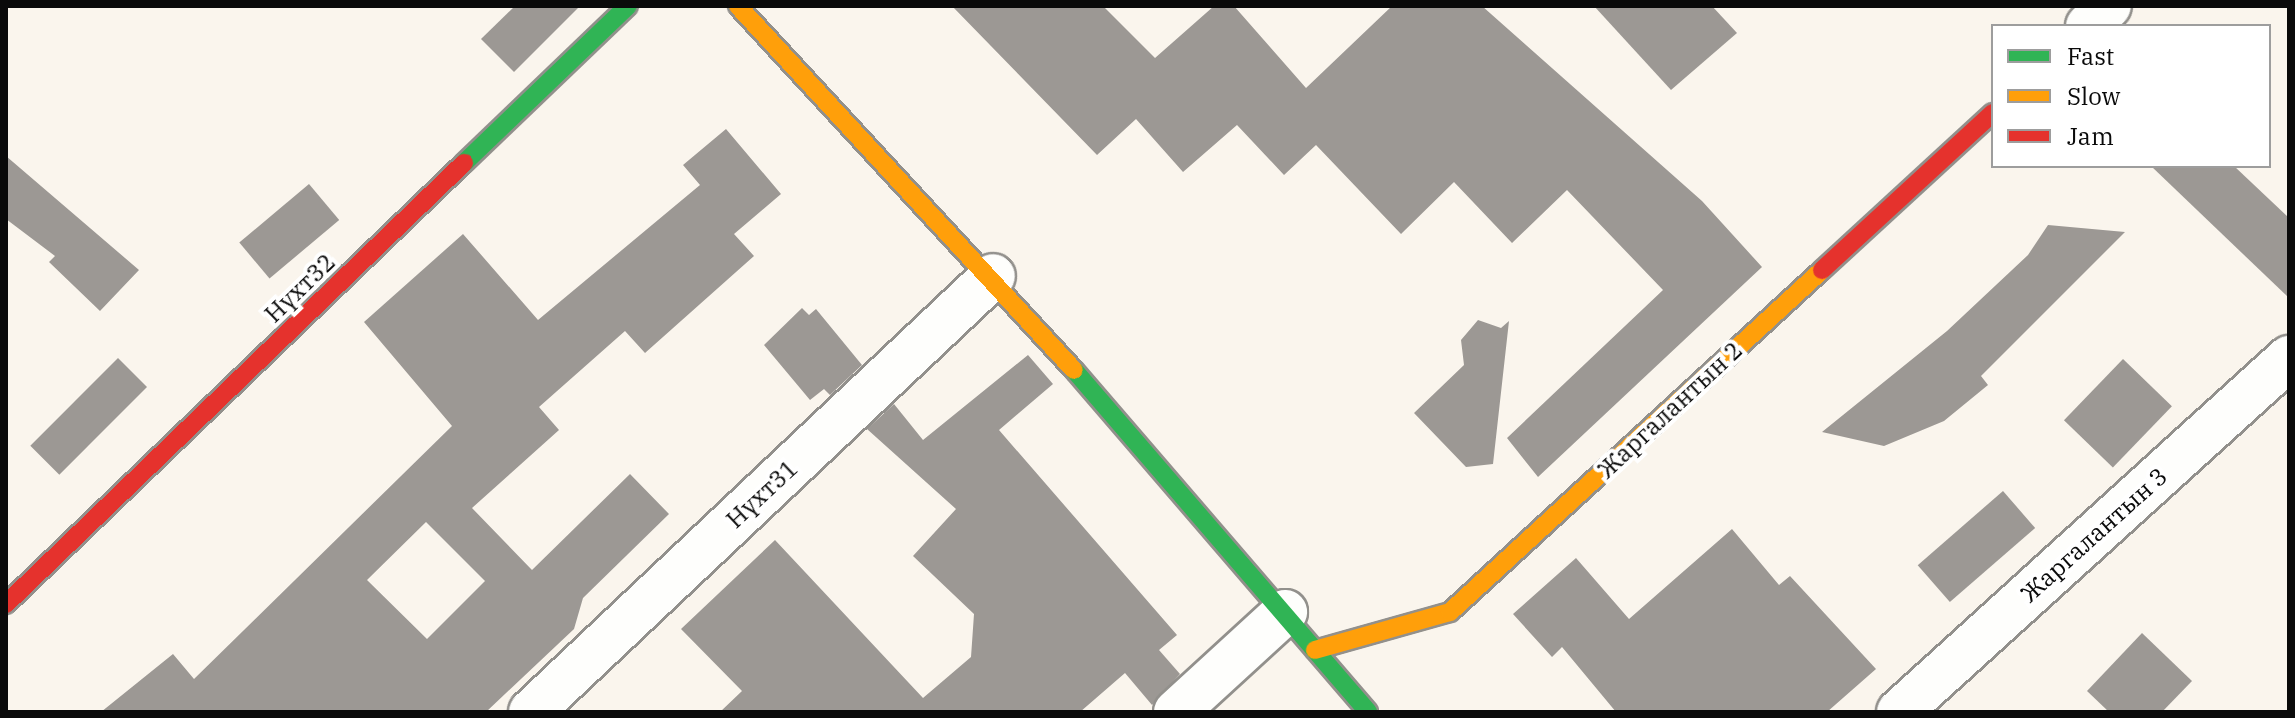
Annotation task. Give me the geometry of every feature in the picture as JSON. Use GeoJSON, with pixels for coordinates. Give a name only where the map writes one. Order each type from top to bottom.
{"type":"FeatureCollection","features":[{"type":"Feature","properties":{"kind":"street","name":"Нүхт32"},"geometry":{"type":"LineString","coordinates":[[6,604],[628,6]]}},
{"type":"Feature","properties":{"kind":"street"},"geometry":{"type":"LineString","coordinates":[[738,6],[993,276],[1368,712]]}},
{"type":"Feature","properties":{"kind":"street"},"geometry":{"type":"LineString","coordinates":[[2090,24],[2109,6]]}},
{"type":"Feature","properties":{"kind":"street","name":"Жаргалантын 2"},"geometry":{"type":"LineString","coordinates":[[1315,650],[1450,612],[1991,115]]}},
{"type":"Feature","properties":{"kind":"street","name":"Нүхт31"},"geometry":{"type":"LineString","coordinates":[[531,712],[993,276]]}},
{"type":"Feature","properties":{"kind":"street","name":"Жаргалантын 3"},"geometry":{"type":"LineString","coordinates":[[1899,712],[2289,358]]}},
{"type":"Feature","properties":{"kind":"street"},"geometry":{"type":"LineString","coordinates":[[1176,712],[1285,612]]}},
{"type":"Feature","properties":{"kind":"building"},"geometry":{"type":"Polygon","coordinates":[[[515,6],[580,6],[514,72],[481,39],[515,6]]]}},
{"type":"Feature","properties":{"kind":"building"},"geometry":{"type":"Polygon","coordinates":[[[952,6],[1103,6],[1155,58],[1214,6],[1234,6],[1306,88],[1392,6],[1482,6],[1702,201],[1762,267],[1538,477],[1507,438],[1663,290],[1567,190],[1512,243],[1454,182],[1401,234],[1316,145],[1284,175],[1237,125],[1183,172],[1136,119],[1097,155],[952,6]]]}},
{"type":"Feature","properties":{"kind":"building"},"geometry":{"type":"Polygon","coordinates":[[[1594,6],[1712,6],[1737,33],[1671,90],[1594,6]]]}},
{"type":"Feature","properties":{"kind":"building"},"geometry":{"type":"Polygon","coordinates":[[[726,129],[781,194],[734,234],[754,256],[645,353],[625,331],[539,407],[559,430],[472,508],[532,570],[630,474],[669,514],[583,598],[574,629],[486,712],[101,712],[173,654],[194,679],[452,426],[364,322],[463,234],[538,320],[700,185],[683,165],[726,129]],[[426,522],[367,580],[427,639],[485,581],[426,522]]]}},
{"type":"Feature","properties":{"kind":"building"},"geometry":{"type":"Polygon","coordinates":[[[6,156],[139,270],[100,311],[49,262],[55,256],[6,219],[6,156]]]}},
{"type":"Feature","properties":{"kind":"building"},"geometry":{"type":"Polygon","coordinates":[[[2153,168],[2236,168],[2289,218],[2289,298],[2153,168]]]}},
{"type":"Feature","properties":{"kind":"building"},"geometry":{"type":"Polygon","coordinates":[[[309,184],[339,220],[270,278],[239,242],[309,184]]]}},
{"type":"Feature","properties":{"kind":"building"},"geometry":{"type":"Polygon","coordinates":[[[2048,225],[2125,232],[1981,376],[1988,385],[1944,421],[1884,446],[1822,432],[1947,331],[2028,255],[2048,225]]]}},
{"type":"Feature","properties":{"kind":"building"},"geometry":{"type":"Polygon","coordinates":[[[802,308],[809,315],[816,309],[862,365],[830,395],[824,389],[810,400],[764,345],[802,308]]]}},
{"type":"Feature","properties":{"kind":"building"},"geometry":{"type":"Polygon","coordinates":[[[1478,320],[1501,328],[1509,321],[1493,464],[1466,467],[1414,413],[1464,365],[1461,340],[1478,320]]]}},
{"type":"Feature","properties":{"kind":"building"},"geometry":{"type":"Polygon","coordinates":[[[1028,355],[1053,384],[999,430],[1177,635],[1159,650],[1180,674],[1152,705],[1125,673],[1080,712],[720,712],[742,691],[681,629],[775,540],[923,698],[971,657],[974,614],[913,556],[956,509],[867,429],[894,404],[923,440],[1028,355]]]}},
{"type":"Feature","properties":{"kind":"building"},"geometry":{"type":"Polygon","coordinates":[[[118,358],[147,387],[59,475],[30,446],[118,358]]]}},
{"type":"Feature","properties":{"kind":"building"},"geometry":{"type":"Polygon","coordinates":[[[2123,359],[2172,406],[2113,467],[2064,420],[2123,359]]]}},
{"type":"Feature","properties":{"kind":"building"},"geometry":{"type":"Polygon","coordinates":[[[2003,491],[2035,528],[1950,602],[1918,565],[2003,491]]]}},
{"type":"Feature","properties":{"kind":"building"},"geometry":{"type":"Polygon","coordinates":[[[1732,529],[1779,585],[1790,576],[1876,669],[1827,712],[1616,712],[1562,647],[1552,657],[1513,614],[1576,558],[1629,619],[1732,529]]]}},
{"type":"Feature","properties":{"kind":"building"},"geometry":{"type":"Polygon","coordinates":[[[2142,633],[2192,681],[2162,712],[2109,712],[2087,691],[2142,633]]]}},
{"type":"Feature","properties":{"kind":"traffic: fast"},"geometry":{"type":"LineString","coordinates":[[464,163],[628,6]]}},
{"type":"Feature","properties":{"kind":"traffic: fast"},"geometry":{"type":"LineString","coordinates":[[1074,370],[1368,712]]}},
{"type":"Feature","properties":{"kind":"traffic: slow"},"geometry":{"type":"LineString","coordinates":[[738,6],[1074,370]]}},
{"type":"Feature","properties":{"kind":"traffic: slow"},"geometry":{"type":"LineString","coordinates":[[1315,650],[1450,612],[1822,270]]}},
{"type":"Feature","properties":{"kind":"traffic: jam"},"geometry":{"type":"LineString","coordinates":[[1822,270],[1991,115]]}},
{"type":"Feature","properties":{"kind":"traffic: jam"},"geometry":{"type":"LineString","coordinates":[[6,604],[464,163]]}}]}
